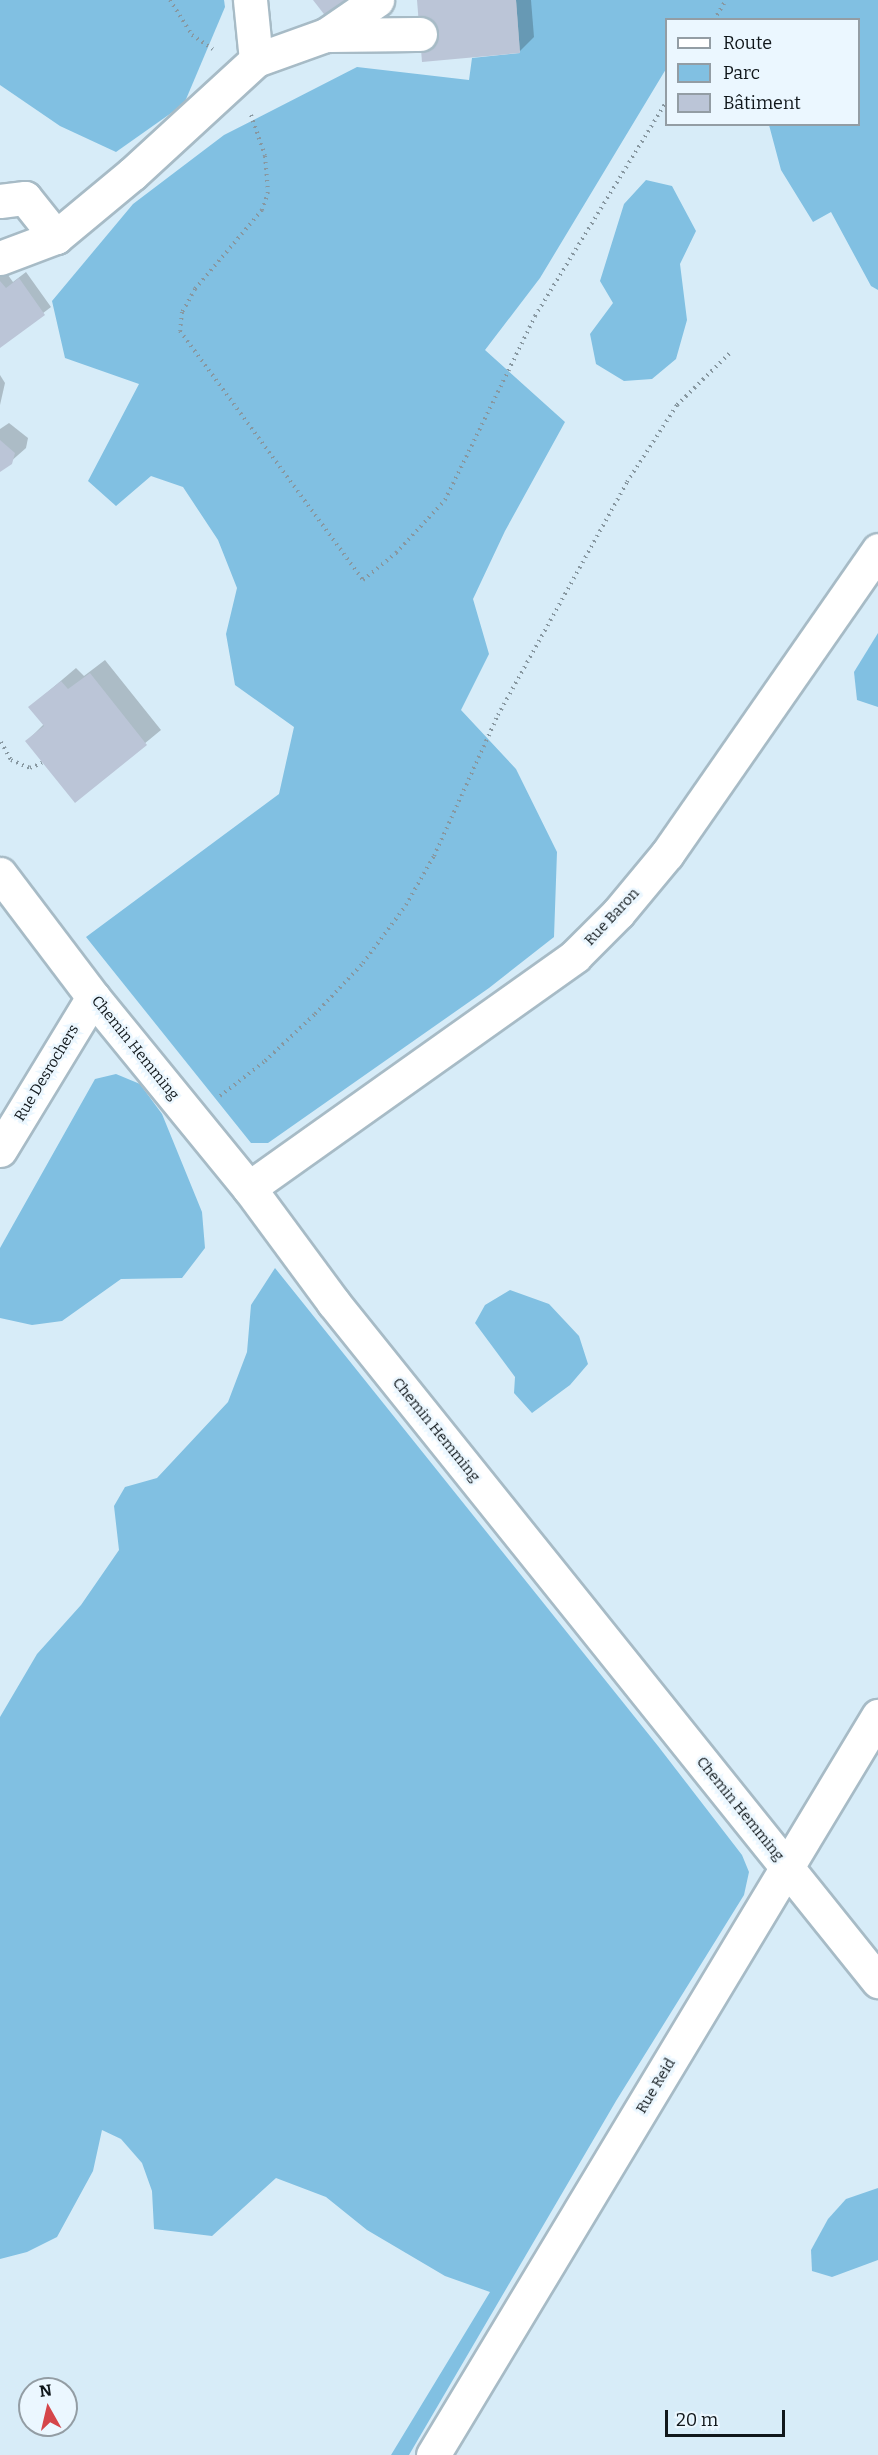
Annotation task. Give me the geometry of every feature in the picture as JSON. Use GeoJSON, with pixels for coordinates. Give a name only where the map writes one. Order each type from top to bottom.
{"type":"FeatureCollection","features":[{"type":"Feature","properties":{"kind":"street"},"geometry":{"type":"LineString","coordinates":[[247,68],[250,0]]}},
{"type":"Feature","properties":{"kind":"street"},"geometry":{"type":"LineString","coordinates":[[0,258],[56,237],[247,68],[326,35],[376,0]]}},
{"type":"Feature","properties":{"kind":"street"},"geometry":{"type":"LineString","coordinates":[[326,35],[420,34]]}},
{"type":"Feature","properties":{"kind":"street"},"geometry":{"type":"LineString","coordinates":[[0,201],[25,198],[56,237]]}},
{"type":"Feature","properties":{"kind":"street","name":"Rue Baron"},"geometry":{"type":"LineString","coordinates":[[249,1188],[575,956],[618,913],[667,854],[878,550]]}},
{"type":"Feature","properties":{"kind":"street","name":"Chemin Hemming"},"geometry":{"type":"LineString","coordinates":[[0,874],[93,997],[249,1188],[333,1302],[878,1981]]}},
{"type":"Feature","properties":{"kind":"street","name":"Rue Desrochers"},"geometry":{"type":"LineString","coordinates":[[0,1150],[93,997]]}},
{"type":"Feature","properties":{"kind":"street","name":"Rue Reid"},"geometry":{"type":"LineString","coordinates":[[433,2455],[788,1869],[878,1716]]}},
{"type":"Feature","properties":{"kind":"path"},"geometry":{"type":"LineString","coordinates":[[170,0],[192,35],[220,54],[247,68],[265,156],[268,192],[262,210],[195,289],[182,312],[180,330],[363,580],[396,553],[445,500],[535,316],[665,104]]}},
{"type":"Feature","properties":{"kind":"path"},"geometry":{"type":"LineString","coordinates":[[715,18],[726,0]]}},
{"type":"Feature","properties":{"kind":"path"},"geometry":{"type":"LineString","coordinates":[[191,1116],[265,1062],[315,1014],[363,963],[406,905],[434,856],[498,715],[627,482],[677,405],[732,351]]}},
{"type":"Feature","properties":{"kind":"path"},"geometry":{"type":"LineString","coordinates":[[1,742],[11,760],[30,768],[42,763]]}},
{"type":"Feature","properties":{"kind":"green space"},"geometry":{"type":"Polygon","coordinates":[[[0,0],[224,0],[225,7],[184,104],[116,152],[60,126],[0,85],[0,0]]]}},
{"type":"Feature","properties":{"kind":"green space"},"geometry":{"type":"Polygon","coordinates":[[[516,0],[878,0],[878,290],[871,286],[831,212],[813,222],[781,170],[769,126],[860,126],[860,18],[665,18],[665,71],[540,278],[485,350],[565,422],[505,531],[473,599],[489,654],[461,710],[516,769],[557,852],[554,937],[489,988],[268,1143],[251,1143],[86,937],[279,794],[294,727],[235,685],[226,634],[237,588],[218,540],[183,487],[151,476],[116,506],[88,481],[139,384],[65,358],[52,301],[133,204],[224,135],[357,67],[469,80],[472,58],[520,53],[516,0]]]}},
{"type":"Feature","properties":{"kind":"green space"},"geometry":{"type":"Polygon","coordinates":[[[646,180],[672,186],[696,231],[680,264],[687,320],[676,359],[652,379],[624,381],[596,364],[590,334],[613,303],[600,281],[624,204],[646,180]]]}},
{"type":"Feature","properties":{"kind":"green space"},"geometry":{"type":"Polygon","coordinates":[[[878,633],[878,707],[857,700],[854,672],[878,633]]]}},
{"type":"Feature","properties":{"kind":"green space"},"geometry":{"type":"Polygon","coordinates":[[[116,1074],[140,1084],[162,1114],[202,1212],[205,1248],[182,1278],[121,1279],[62,1321],[32,1325],[0,1318],[0,1248],[95,1079],[116,1074]]]}},
{"type":"Feature","properties":{"kind":"green space"},"geometry":{"type":"Polygon","coordinates":[[[275,1268],[658,1746],[742,1855],[749,1872],[744,1895],[616,2101],[409,2455],[391,2455],[490,2292],[445,2276],[367,2230],[326,2197],[276,2178],[212,2236],[154,2229],[152,2191],[142,2163],[121,2139],[102,2130],[93,2171],[57,2237],[27,2252],[0,2259],[0,1717],[37,1654],[81,1605],[119,1550],[114,1506],[125,1487],[157,1478],[228,1402],[247,1352],[251,1305],[275,1268]]]}},
{"type":"Feature","properties":{"kind":"green space"},"geometry":{"type":"Polygon","coordinates":[[[510,1290],[549,1304],[579,1336],[588,1364],[570,1385],[532,1413],[514,1393],[515,1377],[475,1323],[485,1305],[510,1290]]]}},
{"type":"Feature","properties":{"kind":"green space"},"geometry":{"type":"Polygon","coordinates":[[[878,2188],[878,2260],[832,2277],[812,2271],[811,2250],[828,2219],[846,2199],[878,2188]]]}},
{"type":"Feature","properties":{"kind":"building"},"geometry":{"type":"Polygon","coordinates":[[[313,0],[348,0],[327,18],[313,0]]]}},
{"type":"Feature","properties":{"kind":"building"},"geometry":{"type":"Polygon","coordinates":[[[417,0],[516,0],[520,53],[422,62],[417,0]]]}},
{"type":"Feature","properties":{"kind":"building"},"geometry":{"type":"Polygon","coordinates":[[[19,278],[45,315],[0,348],[0,281],[6,288],[19,278]]]}},
{"type":"Feature","properties":{"kind":"building"},"geometry":{"type":"Polygon","coordinates":[[[0,440],[15,453],[12,464],[0,472],[0,440]]]}},
{"type":"Feature","properties":{"kind":"building"},"geometry":{"type":"Polygon","coordinates":[[[90,673],[147,745],[75,803],[25,741],[44,726],[28,707],[61,681],[68,689],[90,673]]]}}]}
